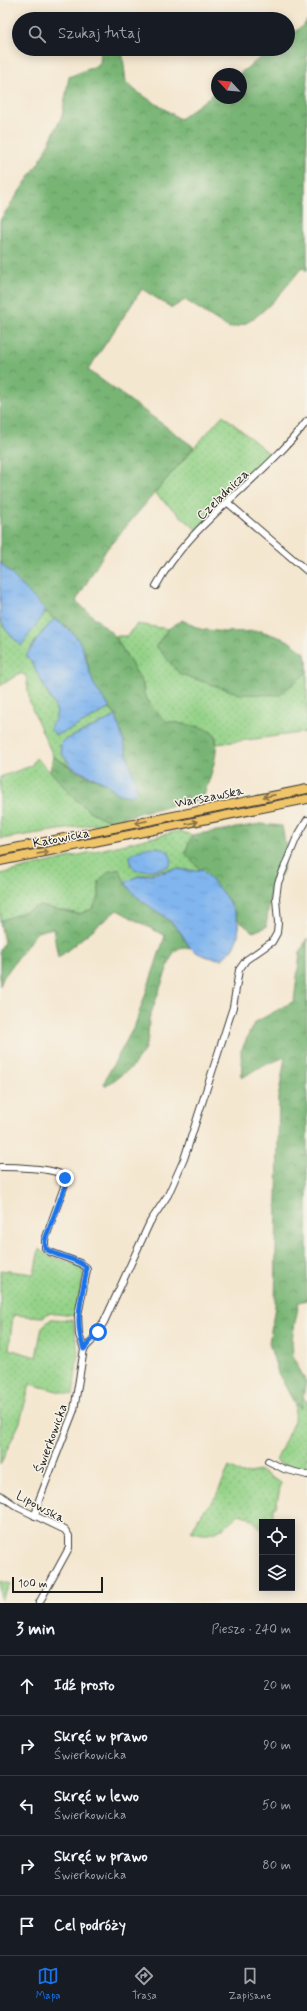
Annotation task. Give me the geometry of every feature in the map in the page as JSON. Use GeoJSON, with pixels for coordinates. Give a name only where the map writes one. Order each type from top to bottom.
{"type":"FeatureCollection","features":[{"type":"Feature","properties":{"kind":"main road","name":"Warszawska"},"geometry":{"type":"LineString","coordinates":[[117,827],[307,789]]}},
{"type":"Feature","properties":{"kind":"main road","name":"Warszawska"},"geometry":{"type":"LineString","coordinates":[[126,836],[307,799]]}},
{"type":"Feature","properties":{"kind":"main road","name":"Katowicka"},"geometry":{"type":"LineString","coordinates":[[0,851],[117,827]]}},
{"type":"Feature","properties":{"kind":"main road","name":"Katowicka"},"geometry":{"type":"LineString","coordinates":[[0,861],[126,836]]}},
{"type":"Feature","properties":{"kind":"street","name":"Czeladnicza"},"geometry":{"type":"LineString","coordinates":[[156,586],[175,556],[292,442],[307,421]]}},
{"type":"Feature","properties":{"kind":"street"},"geometry":{"type":"LineString","coordinates":[[228,503],[307,570]]}},
{"type":"Feature","properties":{"kind":"street"},"geometry":{"type":"LineString","coordinates":[[84,1349],[91,1342],[104,1322],[150,1222],[172,1188],[184,1159],[214,1069],[232,1007],[239,970],[246,960],[272,942],[277,933],[278,923],[276,898],[278,884],[296,839],[307,820]]}},
{"type":"Feature","properties":{"kind":"street","name":"Świerkowicka"},"geometry":{"type":"LineString","coordinates":[[0,1167],[55,1172],[62,1174],[65,1178],[66,1184],[45,1240],[45,1248],[50,1252],[80,1263],[86,1267],[78,1315],[79,1335],[84,1349],[74,1410],[39,1500],[35,1516]]}},
{"type":"Feature","properties":{"kind":"street"},"geometry":{"type":"LineString","coordinates":[[268,1461],[284,1469],[307,1475]]}},
{"type":"Feature","properties":{"kind":"street","name":"Lipowska"},"geometry":{"type":"LineString","coordinates":[[0,1495],[19,1508],[64,1530],[69,1536],[70,1548],[39,1603]]}},
{"type":"Feature","properties":{"kind":"green space"},"geometry":{"type":"Polygon","coordinates":[[[307,20],[307,271],[302,267],[291,282],[268,307],[251,320],[242,325],[229,328],[185,300],[172,308],[142,289],[88,370],[194,447],[106,550],[76,601],[115,636],[143,684],[144,694],[152,707],[166,721],[201,727],[215,734],[216,742],[215,759],[203,799],[142,812],[111,822],[89,811],[71,795],[50,771],[53,756],[76,771],[107,784],[119,794],[133,774],[116,716],[93,684],[85,653],[68,627],[54,619],[40,606],[0,562],[0,220],[40,161],[62,116],[69,77],[100,64],[101,56],[123,56],[126,82],[136,91],[180,119],[211,96],[211,104],[247,104],[247,68],[263,56],[295,56],[295,32],[305,24],[307,20]]]}},
{"type":"Feature","properties":{"kind":"green space"},"geometry":{"type":"Polygon","coordinates":[[[223,415],[272,456],[197,530],[154,493],[223,415]]]}},
{"type":"Feature","properties":{"kind":"green space"},"geometry":{"type":"Polygon","coordinates":[[[46,611],[54,619],[40,635],[26,656],[31,661],[57,711],[55,720],[55,735],[69,730],[110,708],[116,716],[65,740],[60,745],[62,754],[73,768],[53,756],[30,704],[26,676],[20,673],[0,686],[0,618],[5,629],[21,646],[46,611]]]}},
{"type":"Feature","properties":{"kind":"green space"},"geometry":{"type":"Polygon","coordinates":[[[182,620],[200,629],[224,632],[261,631],[287,640],[305,653],[307,672],[280,695],[240,694],[180,674],[156,646],[168,629],[182,620]]]}},
{"type":"Feature","properties":{"kind":"green space"},"geometry":{"type":"Polygon","coordinates":[[[137,624],[168,629],[156,646],[180,674],[306,672],[306,659],[307,732],[217,744],[215,734],[166,721],[152,707],[144,694],[143,684],[115,636],[127,636],[137,624]]]}},
{"type":"Feature","properties":{"kind":"green space"},"geometry":{"type":"Polygon","coordinates":[[[36,758],[60,781],[71,795],[89,811],[111,822],[0,839],[0,777],[31,766],[36,758]]]}},
{"type":"Feature","properties":{"kind":"green space"},"geometry":{"type":"Polygon","coordinates":[[[261,824],[282,826],[286,848],[283,871],[270,897],[266,927],[253,932],[239,921],[229,901],[185,853],[192,835],[261,824]]]}},
{"type":"Feature","properties":{"kind":"green space"},"geometry":{"type":"Polygon","coordinates":[[[179,831],[192,835],[185,853],[202,869],[157,871],[125,882],[119,869],[99,881],[99,898],[92,909],[79,914],[40,906],[0,921],[0,874],[179,831]]]}},
{"type":"Feature","properties":{"kind":"green space"},"geometry":{"type":"Polygon","coordinates":[[[119,869],[127,886],[138,898],[157,910],[178,929],[190,948],[179,948],[174,952],[171,958],[149,1019],[148,1038],[144,1051],[132,1067],[106,1086],[104,1083],[107,1076],[135,1025],[165,936],[117,910],[58,958],[53,928],[37,932],[3,978],[0,986],[0,950],[4,942],[0,921],[40,906],[79,914],[92,909],[99,898],[99,881],[108,872],[119,869]]]}},
{"type":"Feature","properties":{"kind":"green space"},"geometry":{"type":"Polygon","coordinates":[[[307,938],[307,1300],[299,1302],[292,1339],[293,1357],[306,1382],[301,1408],[295,1404],[278,1373],[269,1343],[275,1306],[279,1093],[285,1057],[256,1069],[242,1078],[241,1051],[254,1023],[294,1001],[300,953],[307,938]]]}},
{"type":"Feature","properties":{"kind":"green space"},"geometry":{"type":"Polygon","coordinates":[[[39,1249],[45,1254],[79,1266],[83,1269],[83,1277],[75,1316],[49,1313],[43,1317],[13,1315],[9,1349],[36,1357],[42,1327],[51,1319],[73,1320],[78,1352],[73,1395],[30,1384],[20,1422],[0,1465],[0,1270],[34,1274],[39,1249]]]}},
{"type":"Feature","properties":{"kind":"green space"},"geometry":{"type":"Polygon","coordinates":[[[303,1397],[307,1402],[307,1472],[286,1466],[276,1461],[294,1421],[295,1404],[301,1408],[303,1397]]]}},
{"type":"Feature","properties":{"kind":"green space"},"geometry":{"type":"Polygon","coordinates":[[[229,1467],[242,1474],[260,1471],[281,1483],[276,1507],[273,1508],[273,1519],[259,1519],[259,1526],[249,1517],[239,1514],[218,1531],[206,1534],[191,1531],[198,1518],[216,1496],[229,1467]]]}},
{"type":"Feature","properties":{"kind":"green space"},"geometry":{"type":"Polygon","coordinates":[[[0,1581],[11,1584],[1,1599],[0,1599],[0,1581]]]}},
{"type":"Feature","properties":{"kind":"water"},"geometry":{"type":"Polygon","coordinates":[[[0,562],[46,611],[21,646],[5,629],[0,618],[0,562]]]}},
{"type":"Feature","properties":{"kind":"water"},"geometry":{"type":"Polygon","coordinates":[[[54,619],[65,626],[78,639],[94,685],[110,708],[69,730],[56,735],[51,730],[51,725],[55,720],[57,711],[31,661],[26,656],[40,635],[54,619]]]}},
{"type":"Feature","properties":{"kind":"water"},"geometry":{"type":"Polygon","coordinates":[[[116,716],[138,791],[130,796],[119,794],[107,784],[73,768],[62,754],[60,745],[65,740],[116,716]]]}},
{"type":"Feature","properties":{"kind":"water"},"geometry":{"type":"Polygon","coordinates":[[[157,847],[168,851],[172,860],[169,866],[154,870],[137,871],[131,865],[130,855],[145,848],[157,847]]]}},
{"type":"Feature","properties":{"kind":"water"},"geometry":{"type":"Polygon","coordinates":[[[177,869],[194,871],[202,869],[220,890],[234,912],[238,924],[238,936],[233,947],[222,959],[205,956],[193,950],[188,945],[180,931],[172,923],[136,896],[125,882],[136,877],[177,869]]]}},
{"type":"Feature","properties":{"kind":"route"},"geometry":{"type":"LineString","coordinates":[[65,1178],[66,1184],[45,1240],[45,1248],[50,1252],[80,1263],[86,1267],[87,1270],[78,1315],[79,1335],[84,1349],[98,1332]]}}]}
